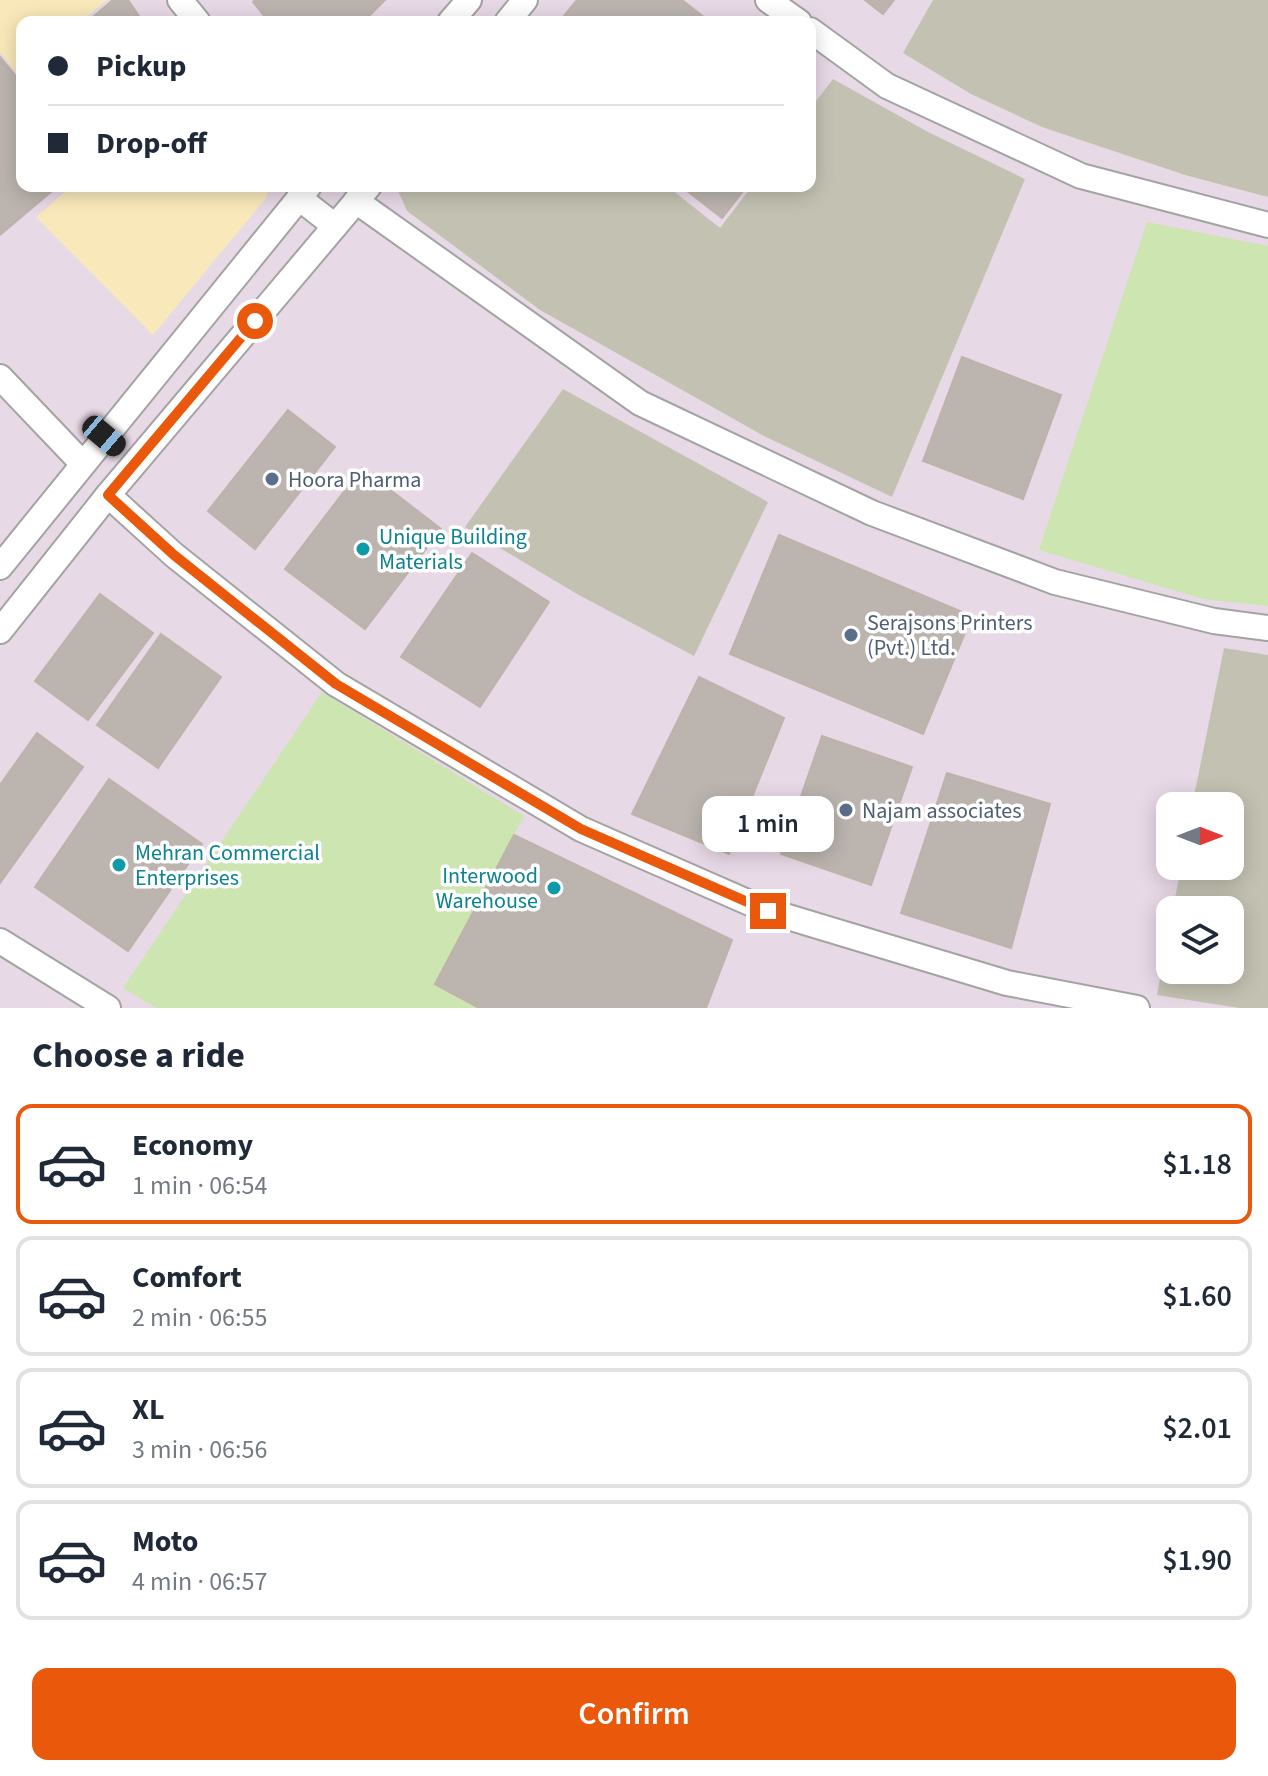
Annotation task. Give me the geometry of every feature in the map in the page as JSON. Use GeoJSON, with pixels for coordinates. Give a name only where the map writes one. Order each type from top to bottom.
{"type":"FeatureCollection","features":[{"type":"Feature","properties":{"kind":"lane"},"geometry":{"type":"LineString","coordinates":[[180,0],[193,16]]}},
{"type":"Feature","properties":{"kind":"lane"},"geometry":{"type":"LineString","coordinates":[[455,16],[469,0]]}},
{"type":"Feature","properties":{"kind":"lane"},"geometry":{"type":"LineString","coordinates":[[512,16],[525,0]]}},
{"type":"Feature","properties":{"kind":"lane"},"geometry":{"type":"LineString","coordinates":[[768,0],[791,16]]}},
{"type":"Feature","properties":{"kind":"lane"},"geometry":{"type":"LineString","coordinates":[[816,34],[887,86],[1081,176],[1268,225]]}},
{"type":"Feature","properties":{"kind":"lane"},"geometry":{"type":"LineString","coordinates":[[0,567],[304,192],[335,226]]}},
{"type":"Feature","properties":{"kind":"lane"},"geometry":{"type":"LineString","coordinates":[[0,631],[108,495],[362,194],[640,403],[872,513],[1055,582],[1214,621],[1268,628]]}},
{"type":"Feature","properties":{"kind":"lane"},"geometry":{"type":"LineString","coordinates":[[0,377],[82,463]]}},
{"type":"Feature","properties":{"kind":"lane"},"geometry":{"type":"LineString","coordinates":[[104,436],[136,462]]}},
{"type":"Feature","properties":{"kind":"lane"},"geometry":{"type":"LineString","coordinates":[[108,495],[174,555],[336,684],[581,829],[768,911],[1007,983],[1137,1008]]}},
{"type":"Feature","properties":{"kind":"lane"},"geometry":{"type":"LineString","coordinates":[[48,506],[80,531]]}},
{"type":"Feature","properties":{"kind":"lane"},"geometry":{"type":"LineString","coordinates":[[0,941],[108,1008]]}},
{"type":"Feature","properties":{"kind":"shaded area"},"geometry":{"type":"Polygon","coordinates":[[[0,0],[1268,0],[1268,1008],[0,1008],[0,0]]]}},
{"type":"Feature","properties":{"kind":"shaded area"},"geometry":{"type":"Polygon","coordinates":[[[933,0],[1268,0],[1268,197],[1185,175],[1042,127],[971,94],[903,53],[933,0]]]}},
{"type":"Feature","properties":{"kind":"shaded area"},"geometry":{"type":"Polygon","coordinates":[[[833,79],[928,132],[1025,179],[892,497],[764,436],[540,310],[407,211],[399,192],[675,192],[720,228],[747,192],[816,192],[816,101],[833,79]]]}},
{"type":"Feature","properties":{"kind":"shaded area"},"geometry":{"type":"Polygon","coordinates":[[[563,389],[768,502],[694,656],[577,594],[465,527],[563,389]]]}},
{"type":"Feature","properties":{"kind":"shaded area"},"geometry":{"type":"Polygon","coordinates":[[[1224,648],[1268,655],[1268,1008],[1239,1008],[1157,995],[1159,984],[1244,984],[1244,896],[1176,896],[1178,880],[1244,880],[1244,792],[1195,792],[1224,648]]]}},
{"type":"Feature","properties":{"kind":"green space"},"geometry":{"type":"Polygon","coordinates":[[[1147,222],[1268,246],[1268,606],[1203,599],[1039,550],[1147,222]]]}},
{"type":"Feature","properties":{"kind":"green space"},"geometry":{"type":"Polygon","coordinates":[[[322,692],[524,816],[435,983],[479,1008],[156,1008],[123,988],[322,692]]]}},
{"type":"Feature","properties":{"kind":"sand"},"geometry":{"type":"Polygon","coordinates":[[[0,0],[107,0],[87,16],[16,16],[16,73],[0,52],[0,0]]]}},
{"type":"Feature","properties":{"kind":"sand"},"geometry":{"type":"Polygon","coordinates":[[[65,192],[268,192],[153,335],[36,217],[65,192]]]}},
{"type":"Feature","properties":{"kind":"building"},"geometry":{"type":"Polygon","coordinates":[[[113,0],[128,0],[139,16],[94,16],[113,0]]]}},
{"type":"Feature","properties":{"kind":"building"},"geometry":{"type":"Polygon","coordinates":[[[385,0],[369,16],[264,16],[253,2],[385,0]]]}},
{"type":"Feature","properties":{"kind":"building"},"geometry":{"type":"Polygon","coordinates":[[[577,0],[682,0],[702,16],[564,16],[577,0]]]}},
{"type":"Feature","properties":{"kind":"building"},"geometry":{"type":"Polygon","coordinates":[[[865,0],[894,0],[883,14],[865,0]]]}},
{"type":"Feature","properties":{"kind":"building"},"geometry":{"type":"Polygon","coordinates":[[[0,57],[16,77],[16,192],[51,192],[0,235],[0,57]]]}},
{"type":"Feature","properties":{"kind":"building"},"geometry":{"type":"Polygon","coordinates":[[[689,192],[742,192],[722,218],[689,192]]]}},
{"type":"Feature","properties":{"kind":"building"},"geometry":{"type":"Polygon","coordinates":[[[962,357],[1061,395],[1023,499],[923,461],[962,357]]]}},
{"type":"Feature","properties":{"kind":"building","name":"Hoora Pharma"},"geometry":{"type":"Polygon","coordinates":[[[288,410],[335,447],[255,549],[208,511],[288,410]]]}},
{"type":"Feature","properties":{"kind":"building","name":"Unique Building Materials"},"geometry":{"type":"Polygon","coordinates":[[[362,468],[441,529],[365,629],[285,569],[362,468]]]}},
{"type":"Feature","properties":{"kind":"building","name":"Serajsons Printers (Pvt.) Ltd."},"geometry":{"type":"Polygon","coordinates":[[[779,535],[972,616],[923,734],[730,654],[779,535]]]}},
{"type":"Feature","properties":{"kind":"building"},"geometry":{"type":"Polygon","coordinates":[[[472,553],[549,602],[480,707],[401,657],[472,553]]]}},
{"type":"Feature","properties":{"kind":"building"},"geometry":{"type":"Polygon","coordinates":[[[100,594],[153,633],[88,720],[35,681],[100,594]]]}},
{"type":"Feature","properties":{"kind":"building"},"geometry":{"type":"Polygon","coordinates":[[[161,634],[221,677],[158,768],[97,725],[161,634]]]}},
{"type":"Feature","properties":{"kind":"building"},"geometry":{"type":"Polygon","coordinates":[[[699,677],[784,718],[729,854],[632,814],[699,677]]]}},
{"type":"Feature","properties":{"kind":"building"},"geometry":{"type":"Polygon","coordinates":[[[37,733],[83,767],[0,883],[0,785],[37,733]]]}},
{"type":"Feature","properties":{"kind":"building","name":"Najam associates"},"geometry":{"type":"Polygon","coordinates":[[[822,736],[912,767],[871,885],[781,854],[822,736]]]}},
{"type":"Feature","properties":{"kind":"building"},"geometry":{"type":"Polygon","coordinates":[[[947,773],[1050,804],[1011,948],[901,913],[947,773]]]}},
{"type":"Feature","properties":{"kind":"building","name":"Mehran Commercial Enterprises"},"geometry":{"type":"Polygon","coordinates":[[[109,779],[202,844],[128,951],[35,887],[109,779]]]}},
{"type":"Feature","properties":{"kind":"building","name":"Interwood Warehouse"},"geometry":{"type":"Polygon","coordinates":[[[514,835],[732,940],[706,1008],[479,1008],[435,984],[514,835]]]}},
{"type":"Feature","properties":{"kind":"place","name":"Hoora Pharma"},"geometry":{"type":"Point","coordinates":[272,479]}},
{"type":"Feature","properties":{"kind":"place","name":"Unique Building Materials"},"geometry":{"type":"Point","coordinates":[363,549]}},
{"type":"Feature","properties":{"kind":"place","name":"Serajsons Printers (Pvt.) Ltd."},"geometry":{"type":"Point","coordinates":[851,635]}},
{"type":"Feature","properties":{"kind":"place","name":"Najam associates"},"geometry":{"type":"Point","coordinates":[846,810]}},
{"type":"Feature","properties":{"kind":"place","name":"Mehran Commercial Enterprises"},"geometry":{"type":"Point","coordinates":[119,865]}},
{"type":"Feature","properties":{"kind":"place","name":"Interwood Warehouse"},"geometry":{"type":"Point","coordinates":[554,888]}},
{"type":"Feature","properties":{"kind":"route"},"geometry":{"type":"LineString","coordinates":[[255,321],[108,495],[174,555],[336,684],[581,829],[768,911]]}}]}
